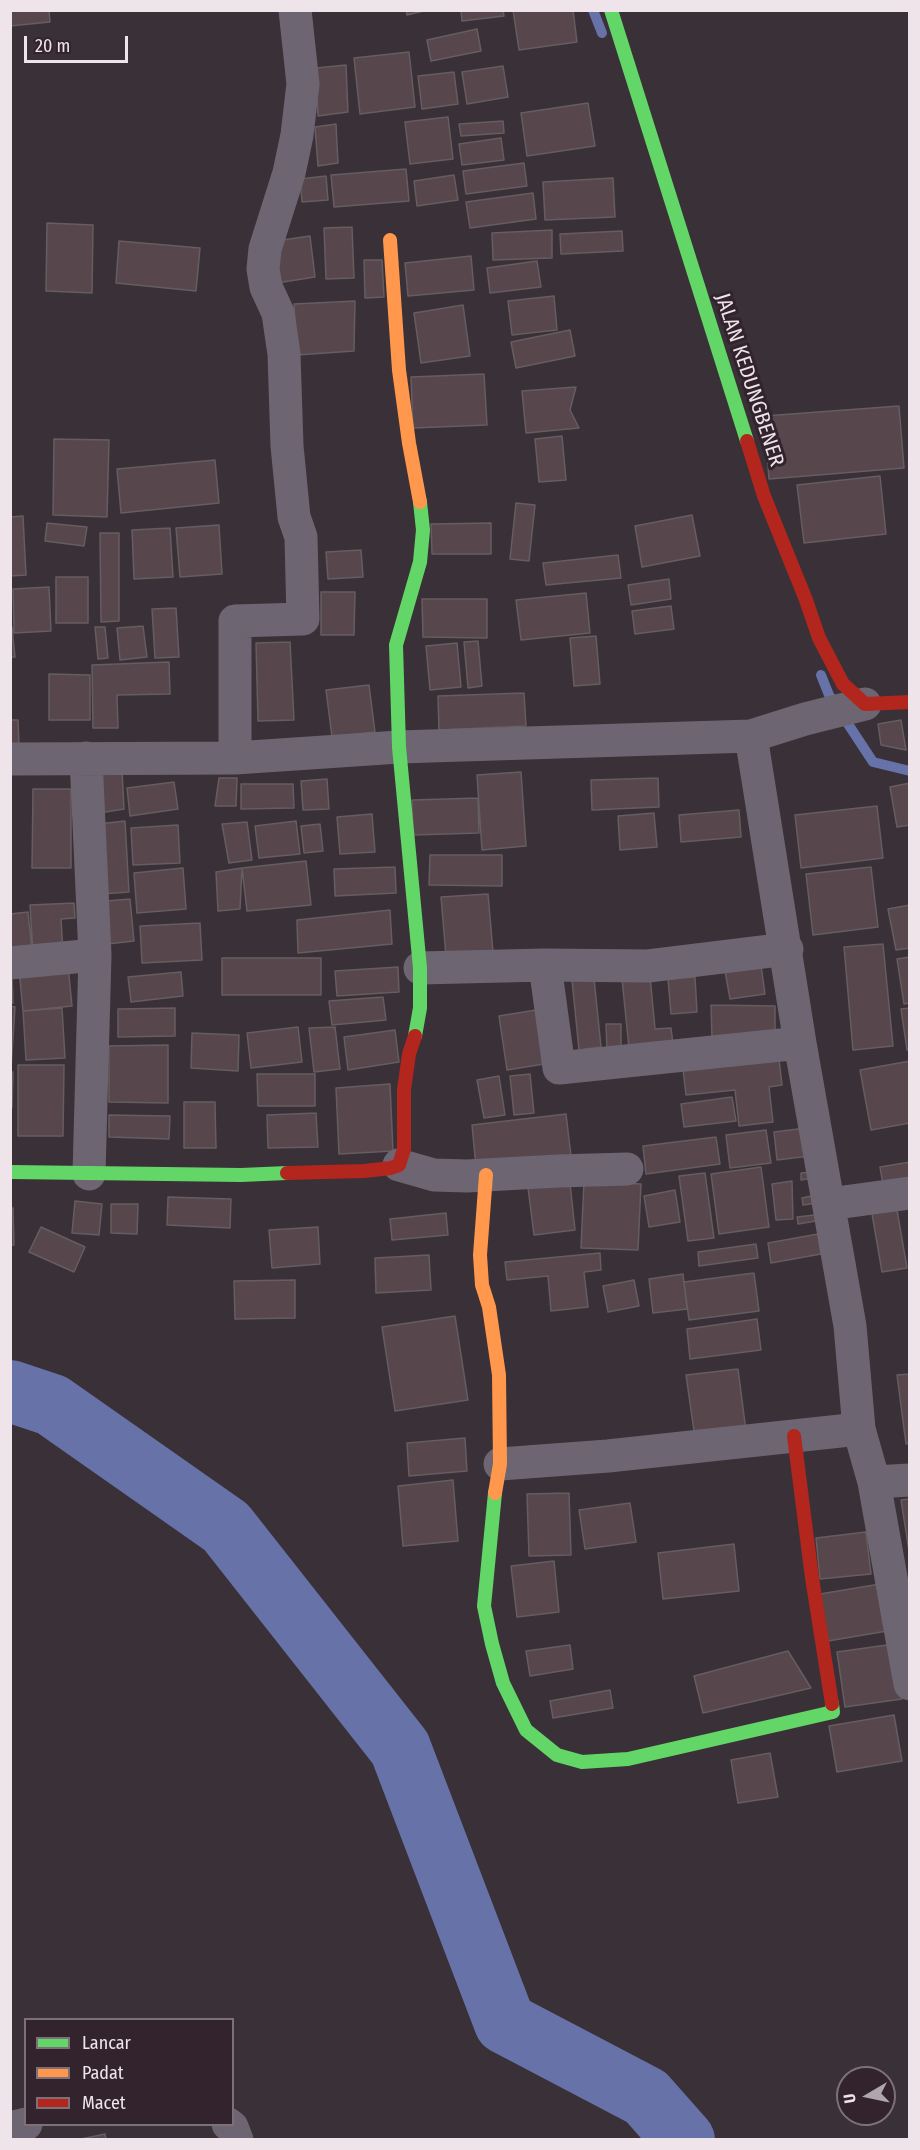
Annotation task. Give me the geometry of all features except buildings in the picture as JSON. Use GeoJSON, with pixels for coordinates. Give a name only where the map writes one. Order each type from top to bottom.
{"type":"FeatureCollection","features":[{"type":"Feature","properties":{"kind":"street"},"geometry":{"type":"LineString","coordinates":[[235,758],[235,621],[303,619],[301,537],[294,517],[287,446],[284,354],[278,313],[266,287],[263,269],[266,249],[289,173],[297,135],[303,84],[295,10]]}},
{"type":"Feature","properties":{"kind":"street","name":"JALAN KEDUNGBENER"},"geometry":{"type":"LineString","coordinates":[[611,10],[764,496],[831,665],[858,705]]}},
{"type":"Feature","properties":{"kind":"street"},"geometry":{"type":"LineString","coordinates":[[390,240],[399,370],[409,443],[419,491],[423,530],[420,562],[396,645],[399,747],[420,968],[420,1008],[417,1028],[408,1054],[404,1090],[404,1149],[399,1165]]}},
{"type":"Feature","properties":{"kind":"street"},"geometry":{"type":"LineString","coordinates":[[10,759],[235,758],[399,747],[751,736],[858,705],[909,702]]}},
{"type":"Feature","properties":{"kind":"street"},"geometry":{"type":"LineString","coordinates":[[751,736],[787,949],[800,1043],[850,1326],[859,1429],[874,1482],[909,1684]]}},
{"type":"Feature","properties":{"kind":"street"},"geometry":{"type":"LineString","coordinates":[[86,758],[95,955],[89,1174]]}},
{"type":"Feature","properties":{"kind":"street"},"geometry":{"type":"LineString","coordinates":[[420,968],[545,965],[648,966],[787,949]]}},
{"type":"Feature","properties":{"kind":"street"},"geometry":{"type":"LineString","coordinates":[[10,963],[95,955]]}},
{"type":"Feature","properties":{"kind":"street"},"geometry":{"type":"LineString","coordinates":[[545,965],[559,1068],[800,1043]]}},
{"type":"Feature","properties":{"kind":"street"},"geometry":{"type":"LineString","coordinates":[[10,1172],[264,1174],[364,1171],[399,1165],[434,1175],[486,1175],[627,1169]]}},
{"type":"Feature","properties":{"kind":"street"},"geometry":{"type":"LineString","coordinates":[[486,1175],[480,1255],[482,1285],[489,1307],[499,1375],[500,1464],[484,1606],[503,1683],[525,1730],[557,1755],[582,1762],[628,1759],[833,1712],[812,1578],[794,1436]]}},
{"type":"Feature","properties":{"kind":"street"},"geometry":{"type":"LineString","coordinates":[[829,1204],[909,1193]]}},
{"type":"Feature","properties":{"kind":"street"},"geometry":{"type":"LineString","coordinates":[[500,1464],[608,1456],[859,1429]]}},
{"type":"Feature","properties":{"kind":"street"},"geometry":{"type":"LineString","coordinates":[[874,1482],[909,1479]]}},
{"type":"Feature","properties":{"kind":"waterway"},"geometry":{"type":"LineString","coordinates":[[593,10],[602,33]]}},
{"type":"Feature","properties":{"kind":"waterway"},"geometry":{"type":"LineString","coordinates":[[821,675],[829,695],[873,762],[910,771]]}},
{"type":"Feature","properties":{"kind":"waterway"},"geometry":{"type":"LineString","coordinates":[[10,1391],[52,1405],[226,1527],[400,1748],[505,2023],[646,2097],[684,2140]]}},
{"type":"Feature","properties":{"kind":"traffic: fast"},"geometry":{"type":"LineString","coordinates":[[611,10],[747,441]]}},
{"type":"Feature","properties":{"kind":"traffic: fast"},"geometry":{"type":"LineString","coordinates":[[415,1036],[420,1008],[420,968],[399,747],[396,645],[420,562],[423,530],[420,502]]}},
{"type":"Feature","properties":{"kind":"traffic: fast"},"geometry":{"type":"LineString","coordinates":[[10,1172],[241,1175],[287,1173]]}},
{"type":"Feature","properties":{"kind":"traffic: fast"},"geometry":{"type":"LineString","coordinates":[[495,1493],[484,1606],[492,1644],[503,1683],[526,1730],[557,1755],[582,1762],[628,1759],[833,1712],[832,1704]]}},
{"type":"Feature","properties":{"kind":"traffic: slow"},"geometry":{"type":"LineString","coordinates":[[390,240],[399,370],[420,502]]}},
{"type":"Feature","properties":{"kind":"traffic: slow"},"geometry":{"type":"LineString","coordinates":[[486,1175],[480,1255],[482,1285],[489,1307],[499,1375],[500,1464],[495,1493]]}},
{"type":"Feature","properties":{"kind":"traffic: jam"},"geometry":{"type":"LineString","coordinates":[[747,441],[764,496],[819,638],[843,684],[865,704],[910,702]]}},
{"type":"Feature","properties":{"kind":"traffic: jam"},"geometry":{"type":"LineString","coordinates":[[287,1173],[364,1171],[399,1165],[404,1149],[404,1090],[409,1054],[415,1036]]}},
{"type":"Feature","properties":{"kind":"traffic: jam"},"geometry":{"type":"LineString","coordinates":[[794,1436],[812,1578],[832,1704]]}}]}
